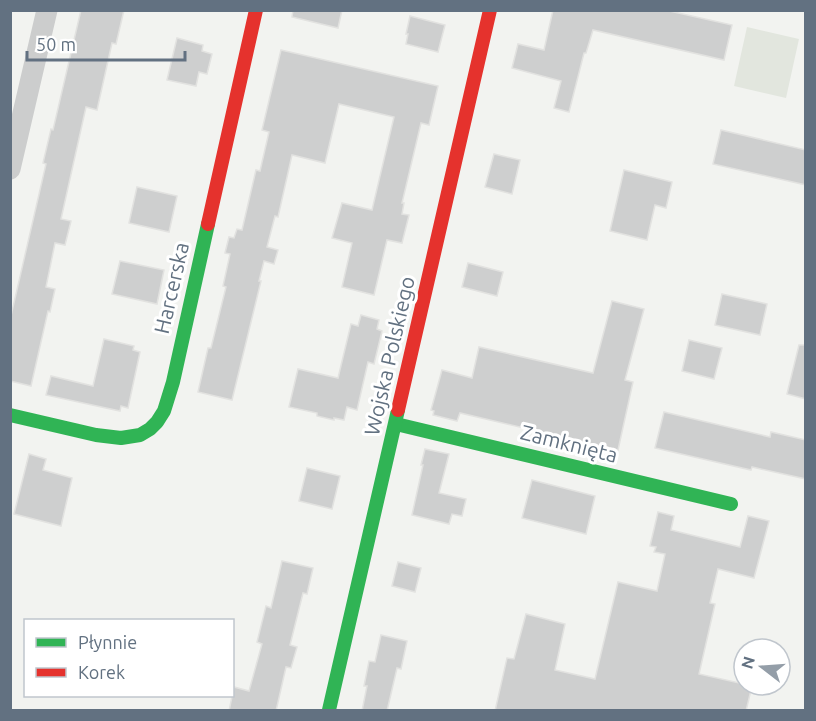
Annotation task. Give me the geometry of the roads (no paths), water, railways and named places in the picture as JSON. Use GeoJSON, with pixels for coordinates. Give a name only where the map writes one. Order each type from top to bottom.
{"type":"FeatureCollection","features":[{"type":"Feature","properties":{"kind":"street"},"geometry":{"type":"LineString","coordinates":[[10,169],[47,10]]}},
{"type":"Feature","properties":{"kind":"street","name":"Harcerska"},"geometry":{"type":"LineString","coordinates":[[10,415],[83,432],[121,438],[140,435],[150,429],[161,416],[173,382],[256,10]]}},
{"type":"Feature","properties":{"kind":"street","name":"Wojska Polskiego"},"geometry":{"type":"LineString","coordinates":[[329,711],[490,10]]}},
{"type":"Feature","properties":{"kind":"street","name":"Zamknięta"},"geometry":{"type":"LineString","coordinates":[[396,424],[731,504]]}}]}
